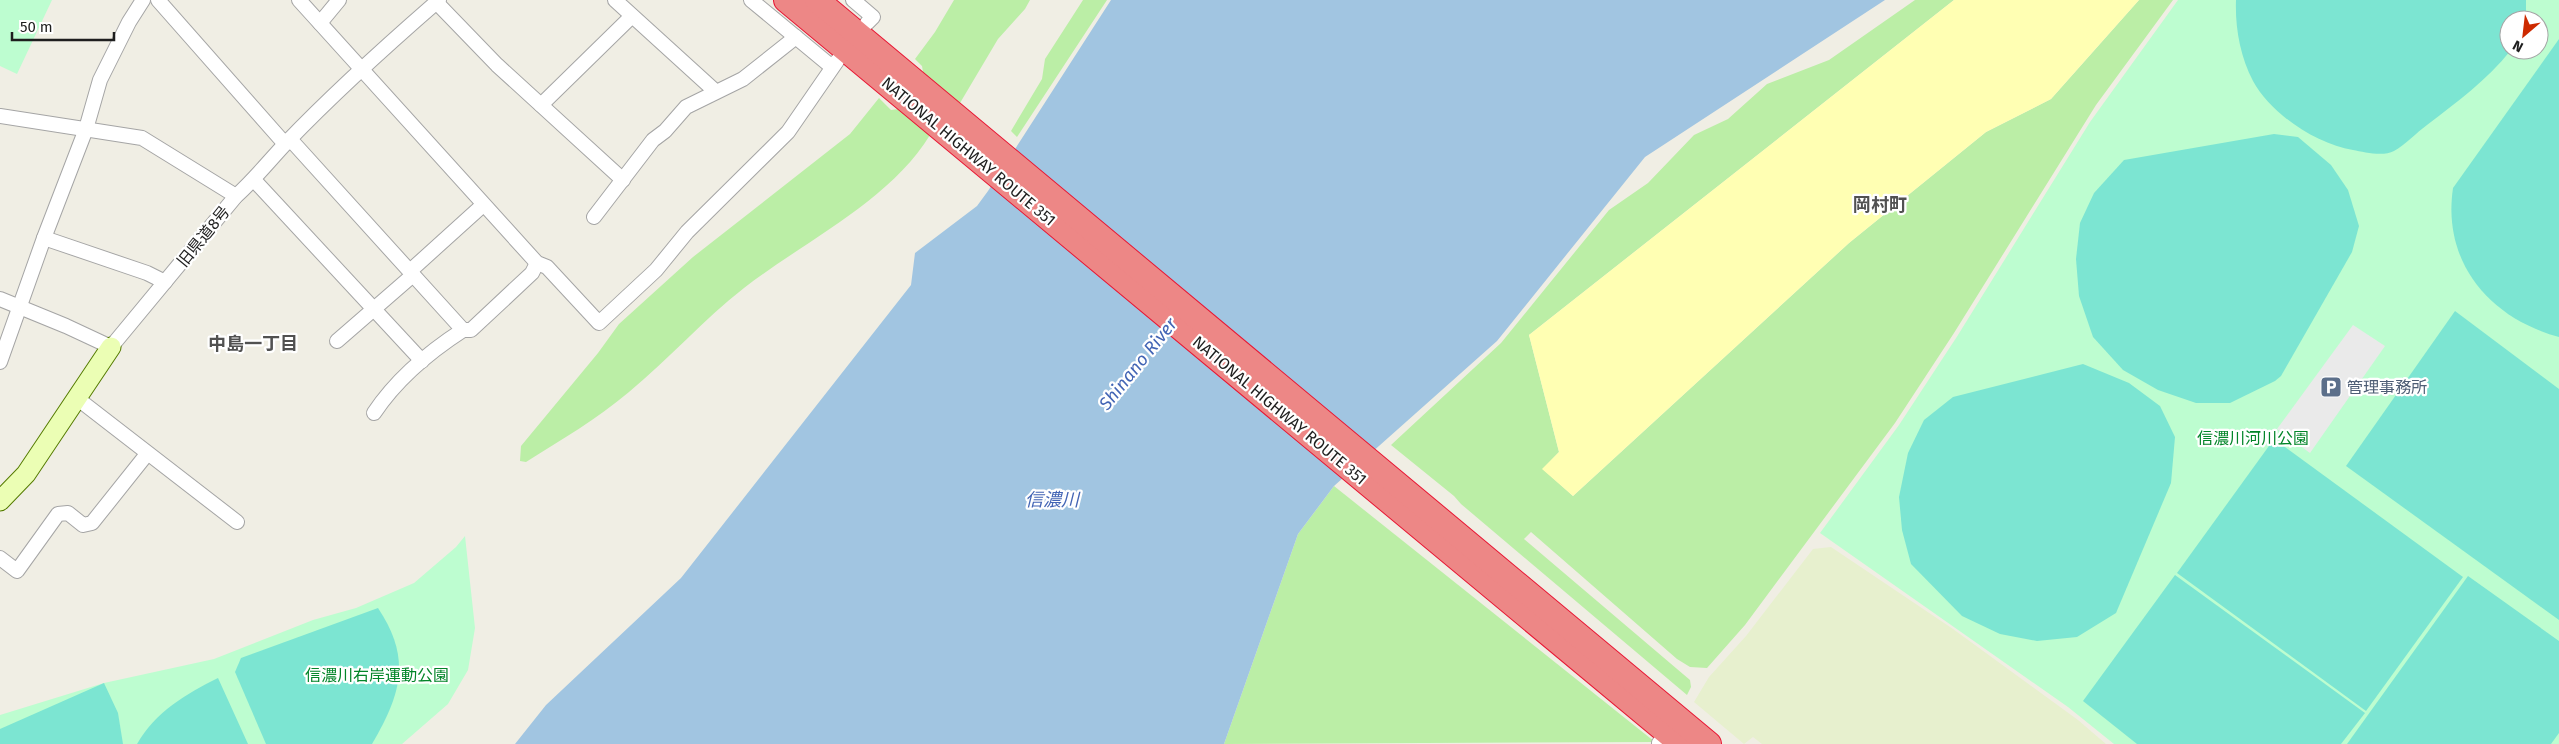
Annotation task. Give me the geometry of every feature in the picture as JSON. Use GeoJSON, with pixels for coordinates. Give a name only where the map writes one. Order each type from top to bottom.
{"type":"FeatureCollection","features":[{"type":"Feature","properties":{"kind":"highway","name":"NATIONAL HIGHWAY ROUTE 351"},"geometry":{"type":"LineString","coordinates":[[786,0],[904,86],[1709,744]]}},
{"type":"Feature","properties":{"kind":"highway","name":"NATIONAL HIGHWAY ROUTE 351"},"geometry":{"type":"LineString","coordinates":[[817,0],[904,86],[1667,744]]}},
{"type":"Feature","properties":{"kind":"street"},"geometry":{"type":"LineString","coordinates":[[0,362],[44,238],[86,129],[100,80],[128,22],[143,0]]}},
{"type":"Feature","properties":{"kind":"street"},"geometry":{"type":"LineString","coordinates":[[158,0],[462,330]]}},
{"type":"Feature","properties":{"kind":"street"},"geometry":{"type":"LineString","coordinates":[[299,0],[537,264],[546,266],[599,323],[656,270],[687,232],[788,132],[834,64],[796,37],[751,0]]}},
{"type":"Feature","properties":{"kind":"street"},"geometry":{"type":"LineString","coordinates":[[320,23],[340,0]]}},
{"type":"Feature","properties":{"kind":"street"},"geometry":{"type":"LineString","coordinates":[[614,0],[716,91]]}},
{"type":"Feature","properties":{"kind":"street"},"geometry":{"type":"LineString","coordinates":[[853,0],[873,17],[867,23]]}},
{"type":"Feature","properties":{"kind":"street"},"geometry":{"type":"LineString","coordinates":[[438,1],[497,65],[623,180]]}},
{"type":"Feature","properties":{"kind":"street","name":"旧県道8号"},"geometry":{"type":"LineString","coordinates":[[0,501],[26,474],[111,347],[236,196],[254,180],[288,142],[362,69],[438,1]]}},
{"type":"Feature","properties":{"kind":"street"},"geometry":{"type":"LineString","coordinates":[[541,105],[632,16]]}},
{"type":"Feature","properties":{"kind":"street"},"geometry":{"type":"LineString","coordinates":[[594,217],[653,140],[665,131],[686,107],[744,79],[796,37]]}},
{"type":"Feature","properties":{"kind":"street"},"geometry":{"type":"LineString","coordinates":[[0,116],[142,138],[236,196]]}},
{"type":"Feature","properties":{"kind":"street"},"geometry":{"type":"LineString","coordinates":[[254,180],[422,361]]}},
{"type":"Feature","properties":{"kind":"street"},"geometry":{"type":"LineString","coordinates":[[337,341],[374,309],[482,204]]}},
{"type":"Feature","properties":{"kind":"street"},"geometry":{"type":"LineString","coordinates":[[44,238],[147,273],[165,282]]}},
{"type":"Feature","properties":{"kind":"street"},"geometry":{"type":"LineString","coordinates":[[374,413],[385,397],[422,361],[462,330],[471,330],[532,272],[537,264]]}},
{"type":"Feature","properties":{"kind":"street"},"geometry":{"type":"LineString","coordinates":[[0,299],[111,347]]}},
{"type":"Feature","properties":{"kind":"street"},"geometry":{"type":"LineString","coordinates":[[78,398],[147,454],[237,522]]}},
{"type":"Feature","properties":{"kind":"street"},"geometry":{"type":"LineString","coordinates":[[0,558],[17,571],[58,514],[68,513],[83,524],[92,523],[147,454]]}},
{"type":"Feature","properties":{"kind":"shaded area"},"geometry":{"type":"Polygon","coordinates":[[[954,0],[1030,0],[1025,9],[998,39],[960,103],[923,72],[922,66],[915,59],[935,32],[954,0]]]}},
{"type":"Feature","properties":{"kind":"shaded area"},"geometry":{"type":"Polygon","coordinates":[[[1083,0],[1107,0],[1017,137],[1011,131],[1042,79],[1045,59],[1083,0]]]}},
{"type":"Feature","properties":{"kind":"shaded area"},"geometry":{"type":"Polygon","coordinates":[[[1915,0],[1954,0],[1529,335],[1559,452],[1543,469],[1573,496],[1849,243],[1986,132],[2051,99],[2139,0],[2173,0],[2096,105],[1954,333],[1895,423],[1745,625],[1707,668],[1690,667],[1677,659],[1531,532],[1524,539],[1690,680],[1691,687],[1687,695],[1461,504],[1454,496],[1391,445],[1501,343],[1609,210],[1648,183],[1694,135],[1728,119],[1767,84],[1829,60],[1915,0]]]}},
{"type":"Feature","properties":{"kind":"shaded area"},"geometry":{"type":"Polygon","coordinates":[[[879,98],[891,110],[899,109],[930,135],[913,159],[869,200],[744,288],[617,402],[579,429],[526,462],[520,461],[521,446],[598,353],[619,324],[693,257],[850,134],[879,98]]]}},
{"type":"Feature","properties":{"kind":"shaded area","name":"管理事務所"},"geometry":{"type":"Polygon","coordinates":[[[2353,325],[2385,346],[2310,453],[2277,429],[2353,325]]]}},
{"type":"Feature","properties":{"kind":"shaded area"},"geometry":{"type":"Polygon","coordinates":[[[1334,486],[1655,742],[1224,744],[1298,534],[1334,486]]]}},
{"type":"Feature","properties":{"kind":"shaded area"},"geometry":{"type":"Polygon","coordinates":[[[1831,547],[1953,629],[2078,720],[2106,744],[1762,744],[1753,737],[1744,744],[1694,702],[1709,677],[1746,636],[1813,549],[1831,547]]]}},
{"type":"Feature","properties":{"kind":"sand"},"geometry":{"type":"Polygon","coordinates":[[[1954,0],[2139,0],[2051,99],[1986,132],[1849,243],[1573,496],[1542,469],[1559,452],[1529,335],[1954,0]]]}},
{"type":"Feature","properties":{"kind":"green space"},"geometry":{"type":"Polygon","coordinates":[[[0,0],[52,0],[17,74],[0,66],[0,0]]]}},
{"type":"Feature","properties":{"kind":"green space","name":"信濃川河川公園"},"geometry":{"type":"Polygon","coordinates":[[[2178,0],[2559,0],[2559,744],[2114,744],[2068,707],[1820,533],[1899,425],[1958,335],[2090,122],[2178,0]]]}},
{"type":"Feature","properties":{"kind":"green space"},"geometry":{"type":"Polygon","coordinates":[[[2236,0],[2526,0],[2526,10],[2499,10],[2499,60],[2502,60],[2492,71],[2406,142],[2394,151],[2384,154],[2339,147],[2310,134],[2283,116],[2261,93],[2248,71],[2236,21],[2236,0]]]}},
{"type":"Feature","properties":{"kind":"green space"},"geometry":{"type":"Polygon","coordinates":[[[2559,39],[2559,337],[2534,328],[2511,316],[2492,301],[2476,283],[2463,263],[2455,240],[2452,215],[2453,188],[2544,60],[2549,60],[2549,53],[2559,39]]]}},
{"type":"Feature","properties":{"kind":"green space"},"geometry":{"type":"Polygon","coordinates":[[[2274,134],[2298,137],[2331,165],[2348,190],[2359,226],[2352,252],[2281,376],[2275,381],[2230,403],[2196,403],[2158,390],[2123,370],[2093,337],[2079,296],[2076,259],[2080,223],[2094,193],[2124,160],[2274,134]]]}},
{"type":"Feature","properties":{"kind":"green space"},"geometry":{"type":"Polygon","coordinates":[[[2455,311],[2559,389],[2559,620],[2346,466],[2455,311]]]}},
{"type":"Feature","properties":{"kind":"green space"},"geometry":{"type":"Polygon","coordinates":[[[2083,364],[2129,383],[2160,406],[2175,437],[2171,483],[2116,613],[2077,637],[2037,641],[2000,634],[1962,616],[1911,564],[1902,530],[1899,497],[1908,453],[1924,420],[1953,397],[2083,364]]]}},
{"type":"Feature","properties":{"kind":"green space"},"geometry":{"type":"Polygon","coordinates":[[[2274,439],[2463,577],[2366,711],[2177,573],[2274,439]]]}},
{"type":"Feature","properties":{"kind":"green space","name":"信濃川右岸運動公園"},"geometry":{"type":"Polygon","coordinates":[[[465,536],[475,628],[468,670],[448,704],[402,744],[0,744],[0,715],[104,683],[214,659],[313,620],[356,608],[414,583],[456,547],[465,536]]]}},
{"type":"Feature","properties":{"kind":"green space"},"geometry":{"type":"Polygon","coordinates":[[[2175,575],[2365,713],[2341,744],[2137,744],[2083,701],[2175,575]]]}},
{"type":"Feature","properties":{"kind":"green space"},"geometry":{"type":"Polygon","coordinates":[[[2468,576],[2559,641],[2559,733],[2551,744],[2347,744],[2468,576]]]}},
{"type":"Feature","properties":{"kind":"green space"},"geometry":{"type":"Polygon","coordinates":[[[378,608],[389,626],[395,644],[399,660],[399,676],[390,709],[372,744],[266,744],[235,672],[241,658],[378,608]]]}},
{"type":"Feature","properties":{"kind":"green space"},"geometry":{"type":"Polygon","coordinates":[[[218,678],[248,744],[137,744],[162,713],[183,697],[218,678]]]}},
{"type":"Feature","properties":{"kind":"green space"},"geometry":{"type":"Polygon","coordinates":[[[104,683],[118,713],[123,744],[0,744],[0,729],[104,683]]]}},
{"type":"Feature","properties":{"kind":"water","name":"信濃川"},"geometry":{"type":"Polygon","coordinates":[[[1111,0],[1885,0],[1645,157],[1497,341],[1334,486],[1298,534],[1224,744],[515,744],[546,705],[681,578],[911,285],[915,253],[977,206],[1111,0]]]}},
{"type":"Feature","properties":{"kind":"place","name":"管理事務所"},"geometry":{"type":"Point","coordinates":[2331,387]}},
{"type":"Feature","properties":{"kind":"district","name":"岡村町"},"geometry":{"type":"Point","coordinates":[1880,205]}},
{"type":"Feature","properties":{"kind":"district","name":"中島一丁目"},"geometry":{"type":"Point","coordinates":[253,344]}},
{"type":"Feature","properties":{"kind":"water label","name":"Shinano River"},"geometry":{"type":"Point","coordinates":[1138,364]}}]}
